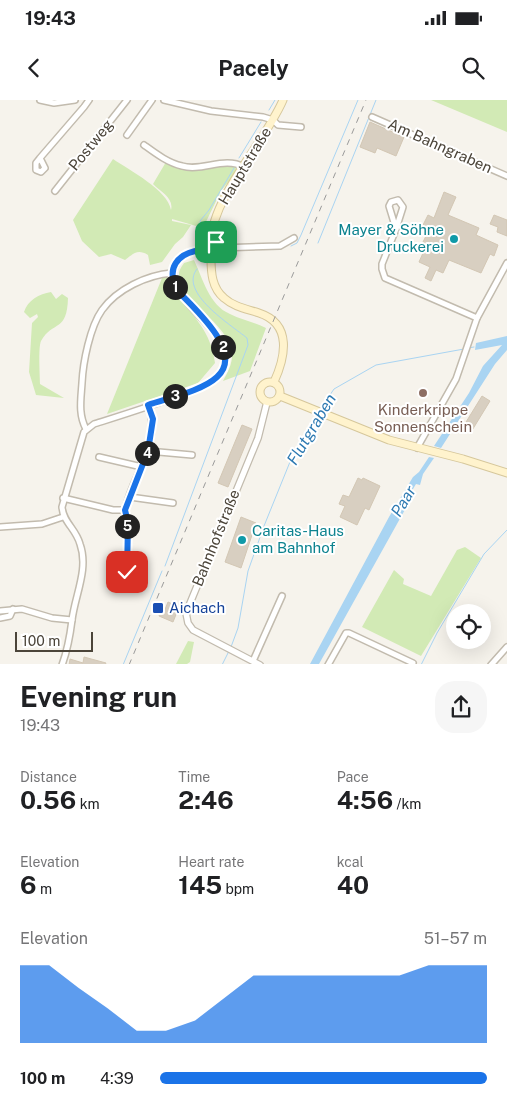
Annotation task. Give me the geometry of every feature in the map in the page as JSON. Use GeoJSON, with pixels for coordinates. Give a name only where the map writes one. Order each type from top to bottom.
{"type":"FeatureCollection","features":[{"type":"Feature","properties":{"kind":"main road","name":"Hauptstraße"},"geometry":{"type":"LineString","coordinates":[[211,240],[212,227],[217,212],[273,120],[283,100]]}},
{"type":"Feature","properties":{"kind":"main road"},"geometry":{"type":"LineString","coordinates":[[211,240],[216,242],[220,248],[218,254],[211,258],[205,257],[201,250],[203,244],[211,240]]}},
{"type":"Feature","properties":{"kind":"main road"},"geometry":{"type":"LineString","coordinates":[[211,258],[213,281],[223,298],[233,305],[262,314],[276,325],[281,333],[284,350],[274,382]]}},
{"type":"Feature","properties":{"kind":"main road"},"geometry":{"type":"LineString","coordinates":[[274,382],[280,388],[280,396],[274,402],[267,402],[260,395],[261,388],[266,383],[274,382]]}},
{"type":"Feature","properties":{"kind":"main road"},"geometry":{"type":"LineString","coordinates":[[280,396],[389,440],[507,473]]}},
{"type":"Feature","properties":{"kind":"street"},"geometry":{"type":"LineString","coordinates":[[40,100],[51,102],[75,100]]}},
{"type":"Feature","properties":{"kind":"street"},"geometry":{"type":"LineString","coordinates":[[40,158],[89,100]]}},
{"type":"Feature","properties":{"kind":"street","name":"Postweg"},"geometry":{"type":"LineString","coordinates":[[56,191],[127,100]]}},
{"type":"Feature","properties":{"kind":"street"},"geometry":{"type":"LineString","coordinates":[[127,135],[152,100]]}},
{"type":"Feature","properties":{"kind":"street"},"geometry":{"type":"LineString","coordinates":[[164,100],[206,110],[273,120]]}},
{"type":"Feature","properties":{"kind":"street","name":"Am Bahngraben"},"geometry":{"type":"LineString","coordinates":[[372,117],[507,176]]}},
{"type":"Feature","properties":{"kind":"street","name":"Hauptstraße"},"geometry":{"type":"LineString","coordinates":[[273,120],[278,125],[301,126]]}},
{"type":"Feature","properties":{"kind":"street"},"geometry":{"type":"LineString","coordinates":[[144,145],[184,167],[231,162],[244,167]]}},
{"type":"Feature","properties":{"kind":"street"},"geometry":{"type":"LineString","coordinates":[[396,229],[389,208],[391,202],[395,200],[401,203],[403,207],[396,229],[382,264],[385,278],[476,318]]}},
{"type":"Feature","properties":{"kind":"street"},"geometry":{"type":"LineString","coordinates":[[220,248],[280,246],[294,238]]}},
{"type":"Feature","properties":{"kind":"street"},"geometry":{"type":"LineString","coordinates":[[62,664],[69,645],[83,557],[77,535],[63,517],[63,498],[82,435],[86,429],[94,424],[198,388],[217,377],[224,364],[223,345],[215,332],[178,291],[174,284],[172,272],[180,257],[192,251],[201,250]]}},
{"type":"Feature","properties":{"kind":"street"},"geometry":{"type":"LineString","coordinates":[[417,448],[451,390],[476,318],[507,263]]}},
{"type":"Feature","properties":{"kind":"street"},"geometry":{"type":"LineString","coordinates":[[86,429],[81,418],[80,405],[83,366],[100,314],[115,298],[140,281],[158,274],[172,272]]}},
{"type":"Feature","properties":{"kind":"street","name":"Bahnhofstraße"},"geometry":{"type":"LineString","coordinates":[[260,664],[193,630],[188,623],[186,613],[258,438],[267,402]]}},
{"type":"Feature","properties":{"kind":"street"},"geometry":{"type":"LineString","coordinates":[[127,572],[128,523],[125,510],[148,451],[153,419],[148,405]]}},
{"type":"Feature","properties":{"kind":"street"},"geometry":{"type":"LineString","coordinates":[[148,451],[192,455]]}},
{"type":"Feature","properties":{"kind":"street"},"geometry":{"type":"LineString","coordinates":[[99,457],[142,467]]}},
{"type":"Feature","properties":{"kind":"street"},"geometry":{"type":"LineString","coordinates":[[130,497],[173,503]]}},
{"type":"Feature","properties":{"kind":"street"},"geometry":{"type":"LineString","coordinates":[[63,498],[113,510],[125,510]]}},
{"type":"Feature","properties":{"kind":"street"},"geometry":{"type":"LineString","coordinates":[[0,527],[42,524],[63,517]]}},
{"type":"Feature","properties":{"kind":"street"},"geometry":{"type":"LineString","coordinates":[[253,661],[282,596]]}},
{"type":"Feature","properties":{"kind":"street"},"geometry":{"type":"LineString","coordinates":[[0,612],[13,609],[29,610],[52,618],[72,620]]}},
{"type":"Feature","properties":{"kind":"street"},"geometry":{"type":"LineString","coordinates":[[0,618],[10,616],[13,609]]}},
{"type":"Feature","properties":{"kind":"street"},"geometry":{"type":"LineString","coordinates":[[328,664],[346,633],[413,663]]}},
{"type":"Feature","properties":{"kind":"street"},"geometry":{"type":"LineString","coordinates":[[491,664],[507,647]]}},
{"type":"Feature","properties":{"kind":"green space"},"geometry":{"type":"Polygon","coordinates":[[[431,100],[507,100],[507,132],[431,100]]]}},
{"type":"Feature","properties":{"kind":"green space"},"geometry":{"type":"Polygon","coordinates":[[[113,159],[156,188],[163,195],[171,210],[169,199],[153,184],[166,162],[183,170],[232,165],[236,167],[237,171],[221,191],[203,228],[172,219],[172,221],[191,225],[162,262],[150,265],[148,255],[141,252],[125,260],[111,254],[99,257],[82,241],[73,220],[113,159]]]}},
{"type":"Feature","properties":{"kind":"green space"},"geometry":{"type":"Polygon","coordinates":[[[194,260],[212,298],[223,310],[266,328],[250,371],[223,381],[232,360],[229,342],[222,331],[180,283],[179,274],[184,263],[194,260]]]}},
{"type":"Feature","properties":{"kind":"green space"},"geometry":{"type":"Polygon","coordinates":[[[168,277],[178,296],[205,332],[215,363],[198,383],[107,414],[162,278],[168,277]]]}},
{"type":"Feature","properties":{"kind":"green space"},"geometry":{"type":"Polygon","coordinates":[[[51,292],[56,299],[62,294],[68,298],[67,309],[65,317],[59,325],[50,330],[41,341],[39,355],[40,384],[64,398],[36,395],[29,372],[32,323],[38,317],[37,314],[30,318],[24,312],[34,298],[51,292]]]}},
{"type":"Feature","properties":{"kind":"green space"},"geometry":{"type":"Polygon","coordinates":[[[465,547],[481,558],[453,604],[446,604],[446,615],[421,656],[362,627],[394,570],[404,579],[403,584],[431,596],[457,550],[465,547]]]}},
{"type":"Feature","properties":{"kind":"green space"},"geometry":{"type":"Polygon","coordinates":[[[188,641],[194,642],[190,662],[187,664],[176,664],[188,641]]]}},
{"type":"Feature","properties":{"kind":"water"},"geometry":{"type":"Polygon","coordinates":[[[507,336],[507,350],[495,364],[441,448],[434,446],[469,393],[483,366],[502,345],[475,350],[476,343],[507,336]]]}},
{"type":"Feature","properties":{"kind":"water","name":"Paar"},"geometry":{"type":"Polygon","coordinates":[[[429,457],[434,458],[423,474],[420,485],[416,484],[404,504],[407,506],[319,664],[310,664],[389,517],[413,477],[419,472],[429,457]]]}},
{"type":"Feature","properties":{"kind":"building"},"geometry":{"type":"Polygon","coordinates":[[[370,122],[404,137],[396,156],[377,148],[375,153],[360,147],[370,122]]]}},
{"type":"Feature","properties":{"kind":"building","name":"Mayer & Söhne Druckerei"},"geometry":{"type":"Polygon","coordinates":[[[444,192],[456,197],[448,215],[479,228],[476,235],[498,245],[494,256],[490,254],[481,273],[449,260],[443,273],[436,270],[431,281],[425,278],[430,267],[419,262],[427,244],[423,242],[430,228],[423,225],[428,215],[434,218],[444,192]]]}},
{"type":"Feature","properties":{"kind":"building"},"geometry":{"type":"Polygon","coordinates":[[[494,215],[507,220],[507,236],[497,232],[498,227],[490,224],[494,215]]]}},
{"type":"Feature","properties":{"kind":"building"},"geometry":{"type":"Polygon","coordinates":[[[482,396],[490,401],[471,432],[463,427],[482,396]]]}},
{"type":"Feature","properties":{"kind":"building"},"geometry":{"type":"Polygon","coordinates":[[[242,425],[252,429],[228,487],[218,483],[242,425]]]}},
{"type":"Feature","properties":{"kind":"building"},"geometry":{"type":"Polygon","coordinates":[[[358,478],[362,480],[363,478],[380,486],[369,510],[365,508],[357,525],[340,517],[345,506],[339,504],[343,495],[349,497],[358,478]]]}},
{"type":"Feature","properties":{"kind":"building","name":"Caritas-Haus am Bahnhof"},"geometry":{"type":"Polygon","coordinates":[[[241,517],[256,523],[241,568],[225,562],[241,517]]]}},
{"type":"Feature","properties":{"kind":"building"},"geometry":{"type":"Polygon","coordinates":[[[168,602],[179,607],[173,622],[159,616],[161,611],[164,612],[168,602]]]}},
{"type":"Feature","properties":{"kind":"building"},"geometry":{"type":"Polygon","coordinates":[[[84,657],[106,663],[69,664],[70,659],[83,663],[84,657]]]}},
{"type":"Feature","properties":{"kind":"waterway"},"geometry":{"type":"LineString","coordinates":[[269,110],[275,100]]}},
{"type":"Feature","properties":{"kind":"waterway"},"geometry":{"type":"LineString","coordinates":[[291,246],[297,243],[301,235],[358,100]]}},
{"type":"Feature","properties":{"kind":"waterway"},"geometry":{"type":"LineString","coordinates":[[318,243],[376,100]]}},
{"type":"Feature","properties":{"kind":"waterway"},"geometry":{"type":"LineString","coordinates":[[239,158],[261,122]]}},
{"type":"Feature","properties":{"kind":"waterway"},"geometry":{"type":"LineString","coordinates":[[201,226],[200,221],[209,210],[234,168]]}},
{"type":"Feature","properties":{"kind":"waterway"},"geometry":{"type":"LineString","coordinates":[[165,566],[248,345],[247,338],[219,317],[200,298],[193,278],[197,269]]}},
{"type":"Feature","properties":{"kind":"waterway","name":"Flutgraben"},"geometry":{"type":"LineString","coordinates":[[468,348],[474,347]]}},
{"type":"Feature","properties":{"kind":"waterway","name":"Flutgraben"},"geometry":{"type":"LineString","coordinates":[[321,408],[334,389],[376,365],[464,349]]}},
{"type":"Feature","properties":{"kind":"waterway","name":"Flutgraben"},"geometry":{"type":"LineString","coordinates":[[231,647],[238,628],[248,571],[264,526],[294,452],[318,414]]}},
{"type":"Feature","properties":{"kind":"waterway"},"geometry":{"type":"LineString","coordinates":[[422,664],[437,633],[484,554],[507,530]]}},
{"type":"Feature","properties":{"kind":"waterway"},"geometry":{"type":"LineString","coordinates":[[123,664],[162,571]]}},
{"type":"Feature","properties":{"kind":"waterway","name":"Flutgraben"},"geometry":{"type":"LineString","coordinates":[[222,664],[229,651]]}},
{"type":"Feature","properties":{"kind":"railway"},"geometry":{"type":"LineString","coordinates":[[129,664],[366,100]]}},
{"type":"Feature","properties":{"kind":"place","name":"Mayer & Söhne Druckerei"},"geometry":{"type":"Point","coordinates":[454,239]}},
{"type":"Feature","properties":{"kind":"place","name":"Kinderkrippe Sonnenschein"},"geometry":{"type":"Point","coordinates":[423,393]}},
{"type":"Feature","properties":{"kind":"place","name":"Caritas-Haus am Bahnhof"},"geometry":{"type":"Point","coordinates":[242,540]}},
{"type":"Feature","properties":{"kind":"place","name":"Aichach"},"geometry":{"type":"Point","coordinates":[158,608]}},
{"type":"Feature","properties":{"kind":"route"},"geometry":{"type":"LineString","coordinates":[[127,572],[128,523],[125,510],[148,451],[153,419],[148,405],[198,388],[217,377],[224,364],[223,345],[215,332],[178,291],[172,277],[172,272],[180,257],[192,251],[201,250],[201,246],[208,240],[216,242]]}}]}
